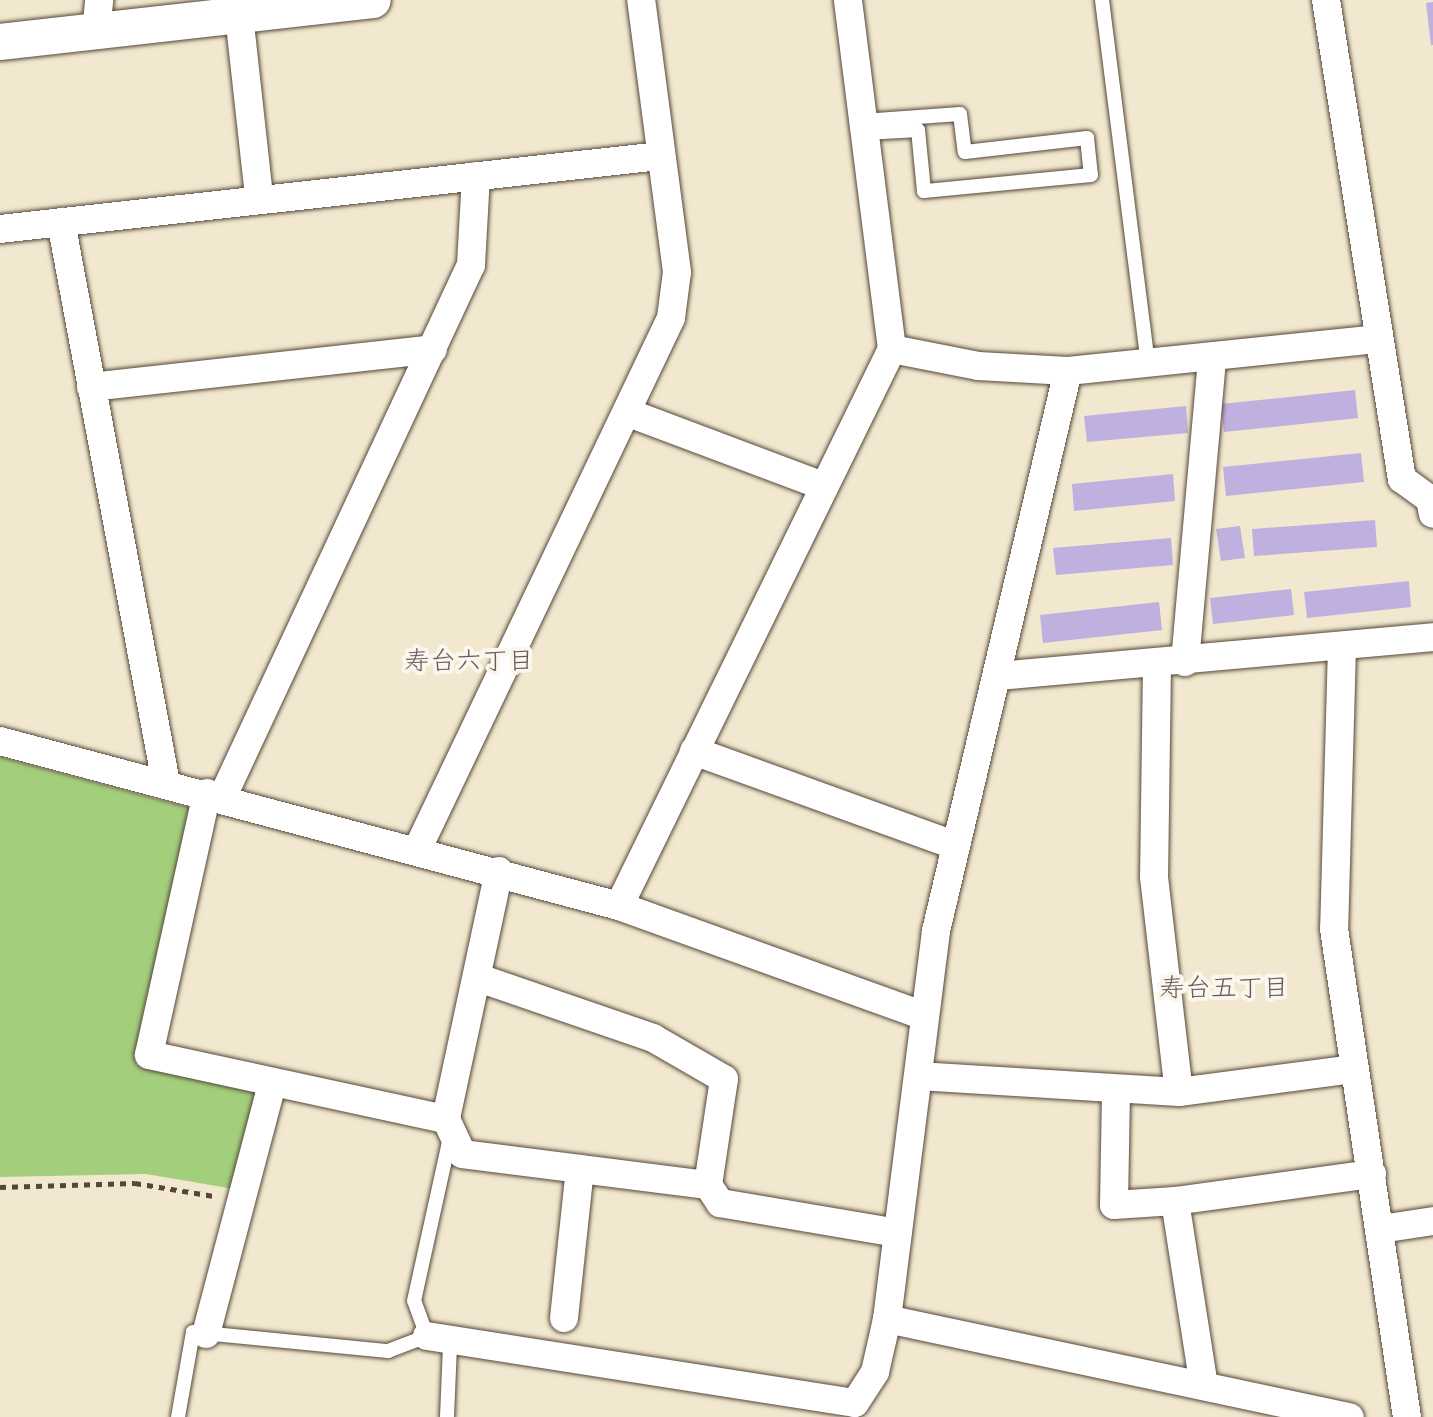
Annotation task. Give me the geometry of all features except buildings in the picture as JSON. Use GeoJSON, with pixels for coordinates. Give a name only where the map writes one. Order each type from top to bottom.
{"type":"FeatureCollection","features":[{"type":"Feature","properties":{"kind":"street"},"geometry":{"type":"LineString","coordinates":[[0,42],[97,16],[239,15],[373,0]]}},
{"type":"Feature","properties":{"kind":"street"},"geometry":{"type":"LineString","coordinates":[[418,848],[629,413],[671,318],[677,272],[641,0]]}},
{"type":"Feature","properties":{"kind":"street"},"geometry":{"type":"LineString","coordinates":[[619,906],[892,349],[848,0]]}},
{"type":"Feature","properties":{"kind":"street"},"geometry":{"type":"LineString","coordinates":[[1326,0],[1376,339],[1402,479],[1432,504]]}},
{"type":"Feature","properties":{"kind":"street"},"geometry":{"type":"LineString","coordinates":[[239,15],[259,197]]}},
{"type":"Feature","properties":{"kind":"street"},"geometry":{"type":"LineString","coordinates":[[0,229],[259,197],[660,156]]}},
{"type":"Feature","properties":{"kind":"street"},"geometry":{"type":"LineString","coordinates":[[449,1125],[149,1055],[215,794],[471,265],[476,176]]}},
{"type":"Feature","properties":{"kind":"street"},"geometry":{"type":"LineString","coordinates":[[61,222],[166,783]]}},
{"type":"Feature","properties":{"kind":"street"},"geometry":{"type":"LineString","coordinates":[[892,349],[978,366],[1068,371],[1376,339]]}},
{"type":"Feature","properties":{"kind":"street"},"geometry":{"type":"LineString","coordinates":[[91,387],[433,349]]}},
{"type":"Feature","properties":{"kind":"street"},"geometry":{"type":"LineString","coordinates":[[1179,1092],[1154,877],[1171,663],[1212,357]]}},
{"type":"Feature","properties":{"kind":"street"},"geometry":{"type":"LineString","coordinates":[[427,1336],[855,1403],[875,1372],[887,1319],[924,1016],[954,845],[998,676],[1068,371]]}},
{"type":"Feature","properties":{"kind":"street"},"geometry":{"type":"LineString","coordinates":[[629,413],[823,486]]}},
{"type":"Feature","properties":{"kind":"street"},"geometry":{"type":"LineString","coordinates":[[998,676],[1171,663],[1433,637]]}},
{"type":"Feature","properties":{"kind":"street"},"geometry":{"type":"LineString","coordinates":[[1342,647],[1331,865],[1354,1069],[1381,1229],[1407,1417]]}},
{"type":"Feature","properties":{"kind":"street"},"geometry":{"type":"LineString","coordinates":[[0,741],[418,848],[619,906],[924,1016]]}},
{"type":"Feature","properties":{"kind":"street"},"geometry":{"type":"LineString","coordinates":[[694,751],[954,845]]}},
{"type":"Feature","properties":{"kind":"street"},"geometry":{"type":"LineString","coordinates":[[499,871],[449,1125],[462,1154],[708,1185]]}},
{"type":"Feature","properties":{"kind":"street"},"geometry":{"type":"LineString","coordinates":[[479,978],[639,1032],[724,1079],[708,1185],[720,1203],[897,1233]]}},
{"type":"Feature","properties":{"kind":"street"},"geometry":{"type":"LineString","coordinates":[[918,1076],[1116,1091],[1179,1092],[1354,1069]]}},
{"type":"Feature","properties":{"kind":"street"},"geometry":{"type":"LineString","coordinates":[[206,1334],[245,1201],[272,1085]]}},
{"type":"Feature","properties":{"kind":"street"},"geometry":{"type":"LineString","coordinates":[[1116,1091],[1114,1205],[1175,1201],[1372,1174]]}},
{"type":"Feature","properties":{"kind":"street"},"geometry":{"type":"LineString","coordinates":[[564,1318],[580,1169]]}},
{"type":"Feature","properties":{"kind":"street"},"geometry":{"type":"LineString","coordinates":[[1175,1201],[1204,1386]]}},
{"type":"Feature","properties":{"kind":"street"},"geometry":{"type":"LineString","coordinates":[[1381,1229],[1433,1221]]}},
{"type":"Feature","properties":{"kind":"street"},"geometry":{"type":"LineString","coordinates":[[887,1319],[1204,1386],[1305,1412],[1350,1417]]}},
{"type":"Feature","properties":{"kind":"lane"},"geometry":{"type":"LineString","coordinates":[[1102,0],[1148,365]]}},
{"type":"Feature","properties":{"kind":"lane"},"geometry":{"type":"LineString","coordinates":[[960,114],[965,152],[1087,138],[1091,175],[924,191],[918,130],[864,127],[960,114]]}},
{"type":"Feature","properties":{"kind":"lane"},"geometry":{"type":"LineString","coordinates":[[427,1336],[414,1301],[449,1125]]}},
{"type":"Feature","properties":{"kind":"lane"},"geometry":{"type":"LineString","coordinates":[[178,1417],[193,1332],[388,1351],[427,1336],[450,1344],[447,1417]]}},
{"type":"Feature","properties":{"kind":"path"},"geometry":{"type":"LineString","coordinates":[[0,1187],[135,1183],[245,1201]]}},
{"type":"Feature","properties":{"kind":"green space"},"geometry":{"type":"Polygon","coordinates":[[[0,757],[190,808],[136,1065],[255,1093],[259,1103],[240,1190],[146,1174],[0,1177],[0,757]]]}},
{"type":"Feature","properties":{"kind":"district","name":"寿台六丁目"},"geometry":{"type":"Point","coordinates":[469,665]}},
{"type":"Feature","properties":{"kind":"district","name":"寿台五丁目"},"geometry":{"type":"Point","coordinates":[1224,992]}}]}
